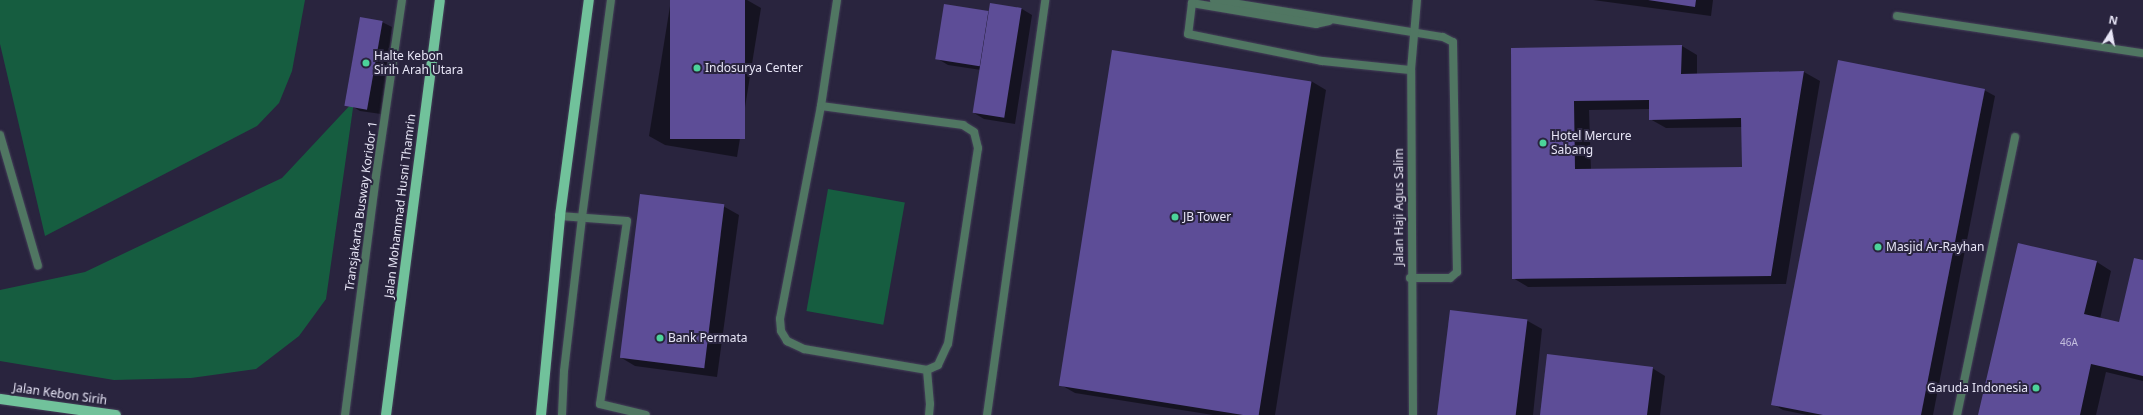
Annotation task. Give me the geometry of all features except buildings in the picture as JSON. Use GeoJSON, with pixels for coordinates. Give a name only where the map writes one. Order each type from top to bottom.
{"type":"FeatureCollection","features":[{"type":"Feature","properties":{"kind":"main road","name":"Jalan Mohammad Husni Thamrin"},"geometry":{"type":"LineString","coordinates":[[386,415],[440,0]]}},
{"type":"Feature","properties":{"kind":"main road"},"geometry":{"type":"LineString","coordinates":[[542,415],[560,216],[589,0]]}},
{"type":"Feature","properties":{"kind":"main road","name":"Jalan Kebon Sirih"},"geometry":{"type":"LineString","coordinates":[[0,399],[116,415]]}},
{"type":"Feature","properties":{"kind":"street","name":"Transjakarta Busway Koridor 1"},"geometry":{"type":"LineString","coordinates":[[345,415],[376,176],[402,0]]}},
{"type":"Feature","properties":{"kind":"street"},"geometry":{"type":"LineString","coordinates":[[562,415],[564,371],[582,217],[611,0]]}},
{"type":"Feature","properties":{"kind":"street"},"geometry":{"type":"LineString","coordinates":[[821,106],[963,125],[974,132],[978,148],[948,344],[938,365],[927,370],[804,349],[787,341],[781,331],[780,319],[821,106],[837,0]]}},
{"type":"Feature","properties":{"kind":"street"},"geometry":{"type":"LineString","coordinates":[[987,415],[1045,0]]}},
{"type":"Feature","properties":{"kind":"street"},"geometry":{"type":"LineString","coordinates":[[1214,0],[1443,37],[1453,42],[1457,272],[1450,278],[1410,278]]}},
{"type":"Feature","properties":{"kind":"street","name":"Jalan Haji Agus Salim"},"geometry":{"type":"LineString","coordinates":[[1413,415],[1410,278],[1411,70],[1417,0]]}},
{"type":"Feature","properties":{"kind":"street"},"geometry":{"type":"LineString","coordinates":[[1333,20],[1316,24],[1192,3],[1188,34],[1322,61],[1411,70]]}},
{"type":"Feature","properties":{"kind":"street"},"geometry":{"type":"LineString","coordinates":[[1897,16],[2143,53]]}},
{"type":"Feature","properties":{"kind":"street"},"geometry":{"type":"LineString","coordinates":[[0,135],[38,266]]}},
{"type":"Feature","properties":{"kind":"street"},"geometry":{"type":"LineString","coordinates":[[1957,415],[2015,137]]}},
{"type":"Feature","properties":{"kind":"street"},"geometry":{"type":"LineString","coordinates":[[560,216],[627,221],[600,404],[646,415]]}},
{"type":"Feature","properties":{"kind":"street"},"geometry":{"type":"LineString","coordinates":[[927,370],[929,415]]}},
{"type":"Feature","properties":{"kind":"green space"},"geometry":{"type":"Polygon","coordinates":[[[0,0],[305,0],[292,71],[279,103],[257,126],[45,236],[0,44],[0,0]]]}},
{"type":"Feature","properties":{"kind":"green space"},"geometry":{"type":"Polygon","coordinates":[[[354,101],[326,299],[299,336],[256,369],[191,378],[114,380],[0,361],[0,290],[85,272],[282,178],[354,101]]]}},
{"type":"Feature","properties":{"kind":"green space"},"geometry":{"type":"Polygon","coordinates":[[[828,189],[905,203],[883,325],[806,311],[828,189]]]}},
{"type":"Feature","properties":{"kind":"place","name":"Halte Kebon Sirih Arah Utara"},"geometry":{"type":"Point","coordinates":[366,63]}},
{"type":"Feature","properties":{"kind":"place","name":"Indosurya Center"},"geometry":{"type":"Point","coordinates":[697,68]}},
{"type":"Feature","properties":{"kind":"place","name":"Hotel Mercure Sabang"},"geometry":{"type":"Point","coordinates":[1543,143]}},
{"type":"Feature","properties":{"kind":"place","name":"JB Tower"},"geometry":{"type":"Point","coordinates":[1175,217]}},
{"type":"Feature","properties":{"kind":"place","name":"Masjid Ar-Rayhan"},"geometry":{"type":"Point","coordinates":[1878,247]}},
{"type":"Feature","properties":{"kind":"place","name":"Bank Permata"},"geometry":{"type":"Point","coordinates":[660,338]}},
{"type":"Feature","properties":{"kind":"place","name":"Garuda Indonesia"},"geometry":{"type":"Point","coordinates":[2036,388]}}]}
